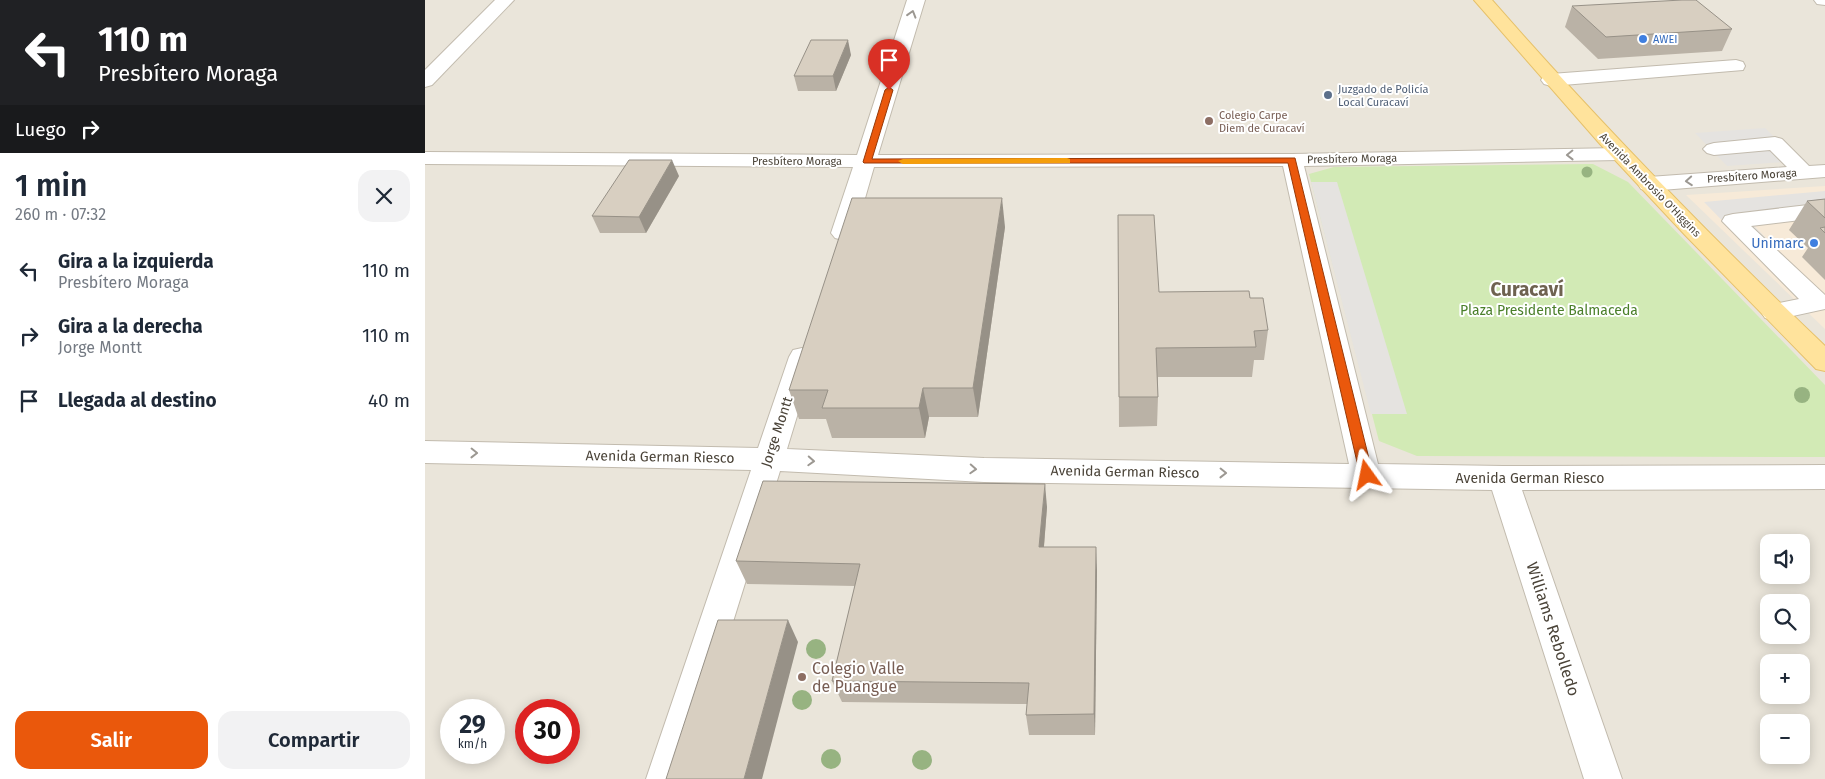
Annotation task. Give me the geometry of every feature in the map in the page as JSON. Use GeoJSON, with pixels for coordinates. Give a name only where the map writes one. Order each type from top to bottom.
{"type":"FeatureCollection","features":[{"type":"Feature","properties":{"kind":"main road","name":"Avenida Ambrosio O'Higgins"},"geometry":{"type":"LineString","coordinates":[[1483,0],[1551,80],[1619,154],[1825,362]]}},
{"type":"Feature","properties":{"kind":"street"},"geometry":{"type":"LineString","coordinates":[[425,81],[505,0]]}},
{"type":"Feature","properties":{"kind":"street"},"geometry":{"type":"LineString","coordinates":[[836,254],[867,162],[917,0]]}},
{"type":"Feature","properties":{"kind":"street"},"geometry":{"type":"LineString","coordinates":[[1551,80],[1736,66]]}},
{"type":"Feature","properties":{"kind":"street"},"geometry":{"type":"LineString","coordinates":[[1714,148],[1775,144],[1815,172]]}},
{"type":"Feature","properties":{"kind":"street","name":"Presbítero Moraga"},"geometry":{"type":"LineString","coordinates":[[425,158],[867,162],[1292,160],[1619,154]]}},
{"type":"Feature","properties":{"kind":"street"},"geometry":{"type":"LineString","coordinates":[[1292,160],[1367,475]]}},
{"type":"Feature","properties":{"kind":"street","name":"Presbítero Moraga"},"geometry":{"type":"LineString","coordinates":[[1649,184],[1815,172]]}},
{"type":"Feature","properties":{"kind":"street"},"geometry":{"type":"LineString","coordinates":[[1774,312],[1818,303],[1733,221],[1825,210]]}},
{"type":"Feature","properties":{"kind":"street","name":"Jorge Montt"},"geometry":{"type":"LineString","coordinates":[[665,779],[811,329]]}},
{"type":"Feature","properties":{"kind":"street","name":"Avenida German Riesco"},"geometry":{"type":"LineString","coordinates":[[425,452],[768,459],[985,470],[1503,478],[1825,477]]}},
{"type":"Feature","properties":{"kind":"street","name":"Williams Rebolledo"},"geometry":{"type":"LineString","coordinates":[[1503,478],[1603,779]]}},
{"type":"Feature","properties":{"kind":"shaded area"},"geometry":{"type":"Polygon","coordinates":[[[425,0],[1825,0],[1825,779],[425,779],[425,0]]]}},
{"type":"Feature","properties":{"kind":"shaded area"},"geometry":{"type":"Polygon","coordinates":[[[1765,128],[1799,161],[1727,166],[1695,133],[1765,128]]]}},
{"type":"Feature","properties":{"kind":"shaded area"},"geometry":{"type":"Polygon","coordinates":[[[1311,182],[1337,182],[1407,414],[1371,414],[1311,182]]]}},
{"type":"Feature","properties":{"kind":"shaded area"},"geometry":{"type":"Polygon","coordinates":[[[1825,186],[1825,329],[1686,195],[1825,186]]]}},
{"type":"Feature","properties":{"kind":"shaded area"},"geometry":{"type":"Polygon","coordinates":[[[1825,191],[1825,209],[1747,219],[1825,297],[1801,301],[1704,202],[1825,191]]]}},
{"type":"Feature","properties":{"kind":"green space","name":"Plaza Presidente Balmaceda"},"geometry":{"type":"Polygon","coordinates":[[[1593,164],[1628,182],[1825,385],[1825,457],[1417,456],[1379,441],[1309,174],[1334,167],[1593,164]]]}},
{"type":"Feature","properties":{"kind":"building"},"geometry":{"type":"Polygon","coordinates":[[[1696,0],[1732,29],[1606,37],[1572,6],[1696,0]]]}},
{"type":"Feature","properties":{"kind":"building"},"geometry":{"type":"Polygon","coordinates":[[[811,40],[848,40],[833,76],[794,76],[811,40]]]}},
{"type":"Feature","properties":{"kind":"building"},"geometry":{"type":"Polygon","coordinates":[[[629,160],[672,160],[639,217],[592,216],[629,160]]]}},
{"type":"Feature","properties":{"kind":"building"},"geometry":{"type":"Polygon","coordinates":[[[852,198],[1002,198],[973,388],[923,388],[919,408],[822,408],[828,390],[789,390],[852,198]]]}},
{"type":"Feature","properties":{"kind":"building"},"geometry":{"type":"Polygon","coordinates":[[[1825,199],[1825,218],[1807,201],[1825,199]]]}},
{"type":"Feature","properties":{"kind":"building"},"geometry":{"type":"Polygon","coordinates":[[[1118,215],[1154,215],[1159,292],[1249,291],[1250,298],[1263,298],[1268,330],[1254,331],[1256,347],[1156,348],[1158,397],[1119,397],[1118,215]]]}},
{"type":"Feature","properties":{"kind":"building"},"geometry":{"type":"Polygon","coordinates":[[[763,481],[1045,484],[1039,547],[1096,547],[1094,714],[1026,715],[1029,683],[832,681],[860,564],[736,561],[763,481]]]}},
{"type":"Feature","properties":{"kind":"building"},"geometry":{"type":"Polygon","coordinates":[[[718,620],[788,620],[744,779],[666,779],[718,620]]]}},
{"type":"Feature","properties":{"kind":"slow traffic"},"geometry":{"type":"LineString","coordinates":[[903,161],[1067,161]]}},
{"type":"Feature","properties":{"kind":"place","name":"AWEI"},"geometry":{"type":"Point","coordinates":[1643,39]}},
{"type":"Feature","properties":{"kind":"place","name":"Juzgado de Policía Local Curacaví"},"geometry":{"type":"Point","coordinates":[1328,95]}},
{"type":"Feature","properties":{"kind":"place","name":"Colegio Carpe Diem de Curacaví"},"geometry":{"type":"Point","coordinates":[1209,121]}},
{"type":"Feature","properties":{"kind":"place","name":"Unimarc"},"geometry":{"type":"Point","coordinates":[1814,243]}},
{"type":"Feature","properties":{"kind":"place","name":"Colegio Valle de Puangue"},"geometry":{"type":"Point","coordinates":[802,677]}},
{"type":"Feature","properties":{"kind":"district","name":"Curacaví"},"geometry":{"type":"Point","coordinates":[1527,289]}},
{"type":"Feature","properties":{"kind":"route"},"geometry":{"type":"LineString","coordinates":[[889,90],[867,162],[1292,160],[1367,475]]}}]}
